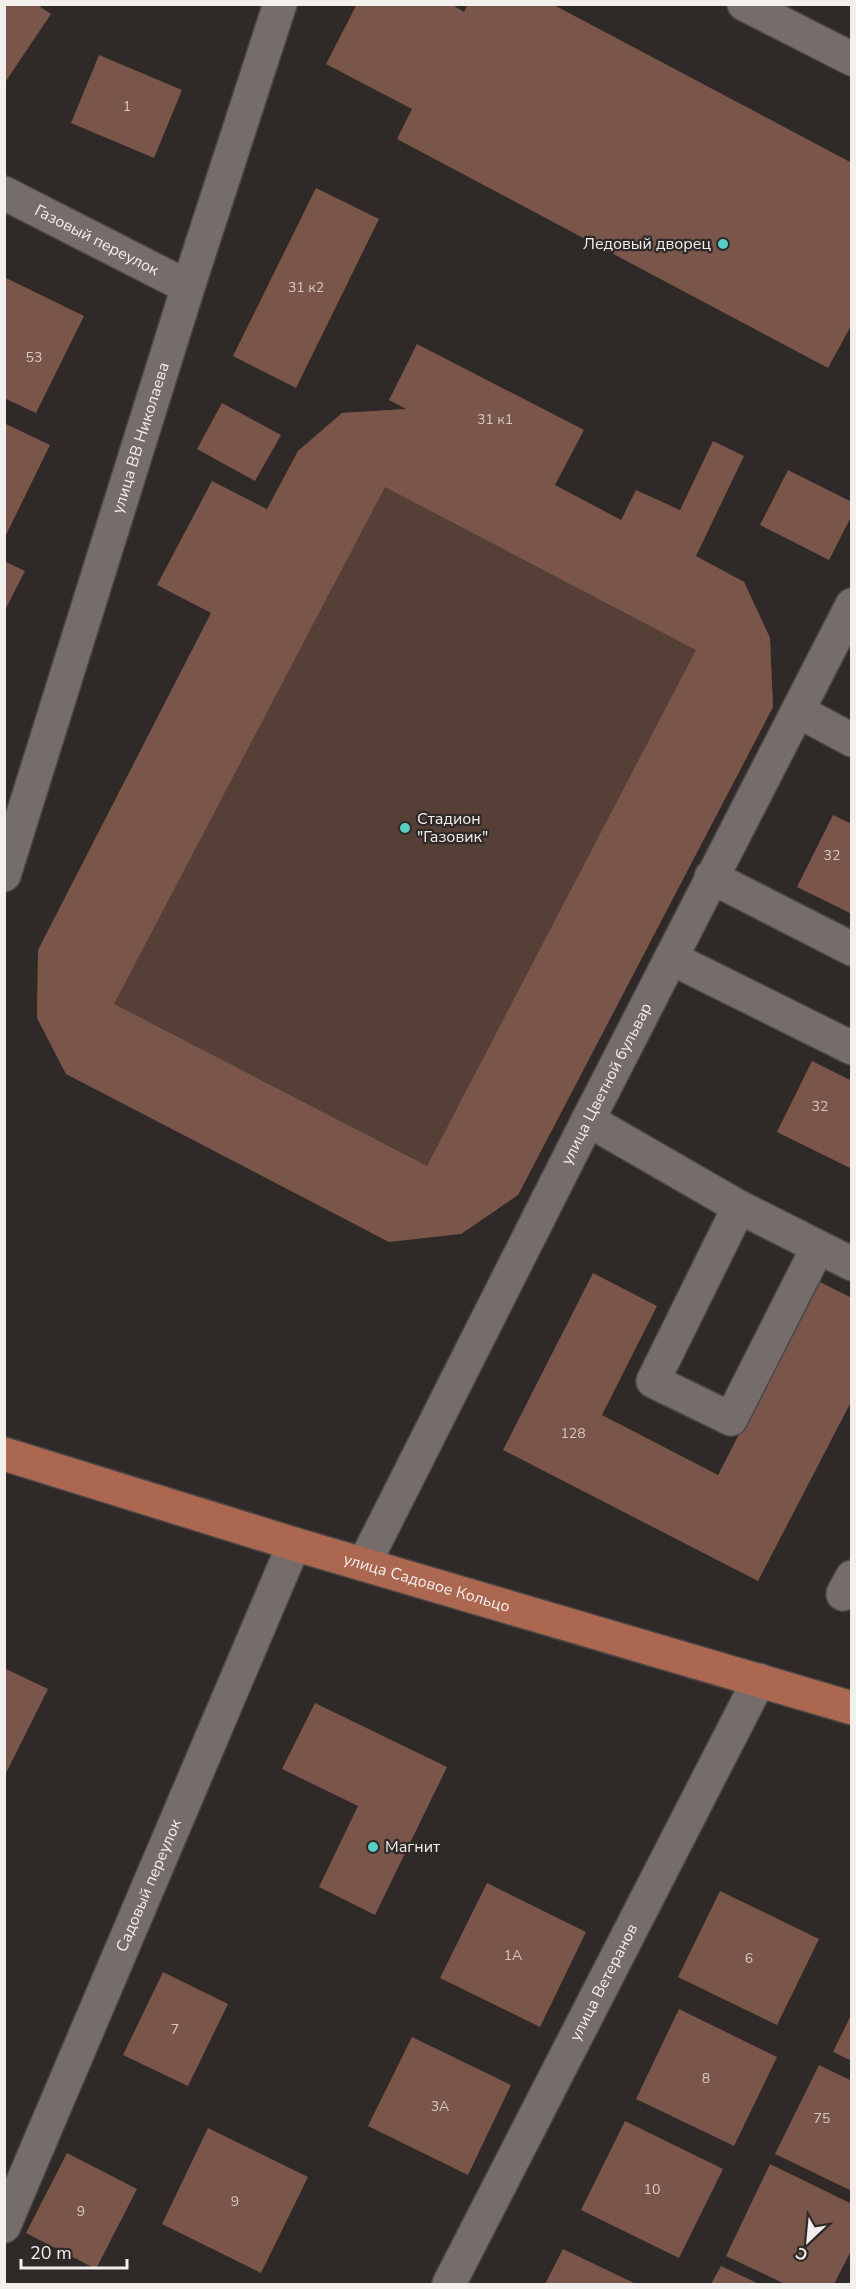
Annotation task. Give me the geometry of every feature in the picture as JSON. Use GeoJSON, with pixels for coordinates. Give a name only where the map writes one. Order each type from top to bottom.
{"type":"FeatureCollection","features":[{"type":"Feature","properties":{"kind":"main road","name":"улица Садовое Кольцо"},"geometry":{"type":"LineString","coordinates":[[4,1454],[294,1544],[852,1708]]}},
{"type":"Feature","properties":{"kind":"street","name":"улица ВВ Николаева"},"geometry":{"type":"LineString","coordinates":[[4,874],[188,287],[280,4]]}},
{"type":"Feature","properties":{"kind":"street"},"geometry":{"type":"LineString","coordinates":[[744,4],[852,59]]}},
{"type":"Feature","properties":{"kind":"street","name":"Газовый переулок"},"geometry":{"type":"LineString","coordinates":[[4,193],[188,287]]}},
{"type":"Feature","properties":{"kind":"street","name":"улица Цветной бульвар"},"geometry":{"type":"LineString","coordinates":[[364,1564],[711,878],[852,605]]}},
{"type":"Feature","properties":{"kind":"street"},"geometry":{"type":"LineString","coordinates":[[798,711],[852,740]]}},
{"type":"Feature","properties":{"kind":"street"},"geometry":{"type":"LineString","coordinates":[[711,878],[852,949]]}},
{"type":"Feature","properties":{"kind":"street"},"geometry":{"type":"LineString","coordinates":[[671,958],[852,1048]]}},
{"type":"Feature","properties":{"kind":"street"},"geometry":{"type":"LineString","coordinates":[[588,1120],[739,1208],[852,1264]]}},
{"type":"Feature","properties":{"kind":"street"},"geometry":{"type":"LineString","coordinates":[[739,1208],[653,1381],[731,1419],[818,1247]]}},
{"type":"Feature","properties":{"kind":"street","name":"Садовый переулок"},"geometry":{"type":"LineString","coordinates":[[4,2226],[294,1544]]}},
{"type":"Feature","properties":{"kind":"street","name":"улица Ветеранов"},"geometry":{"type":"LineString","coordinates":[[449,2284],[759,1680]]}},
{"type":"Feature","properties":{"kind":"shaded area","name":"Стадион \"Газовик\""},"geometry":{"type":"Polygon","coordinates":[[[406,409],[744,582],[770,638],[773,707],[518,1195],[461,1234],[66,1074],[37,1018],[38,950],[298,451],[342,413],[406,409]]]}},
{"type":"Feature","properties":{"kind":"building"},"geometry":{"type":"Polygon","coordinates":[[[4,4],[36,4],[51,14],[4,84],[4,4]]]}},
{"type":"Feature","properties":{"kind":"building","name":"Ледовый дворец"},"geometry":{"type":"Polygon","coordinates":[[[357,4],[451,4],[464,12],[468,4],[552,4],[852,163],[852,324],[828,368],[397,139],[412,109],[326,64],[357,4]]]}},
{"type":"Feature","properties":{"kind":"building"},"geometry":{"type":"Polygon","coordinates":[[[99,55],[182,90],[154,158],[71,123],[99,55]]]}},
{"type":"Feature","properties":{"kind":"building"},"geometry":{"type":"Polygon","coordinates":[[[316,188],[379,219],[296,388],[233,356],[316,188]]]}},
{"type":"Feature","properties":{"kind":"building"},"geometry":{"type":"Polygon","coordinates":[[[4,277],[84,316],[36,413],[4,398],[4,277]]]}},
{"type":"Feature","properties":{"kind":"building"},"geometry":{"type":"Polygon","coordinates":[[[417,344],[584,430],[555,485],[621,520],[636,490],[680,510],[713,441],[744,456],[696,556],[744,582],[770,638],[773,707],[518,1195],[461,1234],[389,1242],[66,1074],[37,1018],[38,950],[211,613],[157,585],[212,481],[267,509],[298,451],[342,413],[406,409],[389,400],[417,344]],[[385,487],[114,1004],[427,1166],[696,650],[385,487]]]}},
{"type":"Feature","properties":{"kind":"building"},"geometry":{"type":"Polygon","coordinates":[[[222,403],[281,435],[255,481],[197,449],[222,403]]]}},
{"type":"Feature","properties":{"kind":"building"},"geometry":{"type":"Polygon","coordinates":[[[4,423],[50,445],[4,539],[4,423]]]}},
{"type":"Feature","properties":{"kind":"building"},"geometry":{"type":"Polygon","coordinates":[[[788,470],[852,502],[852,515],[829,560],[760,525],[788,470]]]}},
{"type":"Feature","properties":{"kind":"building"},"geometry":{"type":"Polygon","coordinates":[[[4,561],[25,571],[4,612],[4,561]]]}},
{"type":"Feature","properties":{"kind":"building"},"geometry":{"type":"Polygon","coordinates":[[[833,815],[852,824],[852,914],[797,887],[833,815]]]}},
{"type":"Feature","properties":{"kind":"building"},"geometry":{"type":"Polygon","coordinates":[[[812,1061],[852,1081],[852,1169],[777,1132],[812,1061]]]}},
{"type":"Feature","properties":{"kind":"building"},"geometry":{"type":"Polygon","coordinates":[[[593,1273],[657,1306],[602,1415],[718,1475],[818,1281],[852,1298],[852,1400],[758,1581],[503,1450],[593,1273]]]}},
{"type":"Feature","properties":{"kind":"building"},"geometry":{"type":"Polygon","coordinates":[[[4,1668],[48,1689],[4,1777],[4,1668]]]}},
{"type":"Feature","properties":{"kind":"building","name":"Магнит"},"geometry":{"type":"Polygon","coordinates":[[[315,1703],[447,1767],[375,1915],[319,1887],[358,1806],[282,1769],[315,1703]]]}},
{"type":"Feature","properties":{"kind":"building"},"geometry":{"type":"Polygon","coordinates":[[[487,1883],[586,1932],[540,2027],[440,1978],[487,1883]]]}},
{"type":"Feature","properties":{"kind":"building"},"geometry":{"type":"Polygon","coordinates":[[[720,1891],[819,1939],[777,2025],[678,1977],[720,1891]]]}},
{"type":"Feature","properties":{"kind":"building"},"geometry":{"type":"Polygon","coordinates":[[[163,1972],[228,2004],[188,2086],[123,2055],[163,1972]]]}},
{"type":"Feature","properties":{"kind":"building"},"geometry":{"type":"Polygon","coordinates":[[[679,2009],[777,2057],[734,2146],[636,2099],[679,2009]]]}},
{"type":"Feature","properties":{"kind":"building"},"geometry":{"type":"Polygon","coordinates":[[[852,2013],[852,2061],[833,2052],[852,2013]]]}},
{"type":"Feature","properties":{"kind":"building"},"geometry":{"type":"Polygon","coordinates":[[[412,2037],[511,2085],[468,2175],[368,2126],[412,2037]]]}},
{"type":"Feature","properties":{"kind":"building"},"geometry":{"type":"Polygon","coordinates":[[[819,2065],[852,2081],[852,2191],[775,2154],[819,2065]]]}},
{"type":"Feature","properties":{"kind":"building"},"geometry":{"type":"Polygon","coordinates":[[[625,2121],[723,2169],[679,2258],[581,2210],[625,2121]]]}},
{"type":"Feature","properties":{"kind":"building"},"geometry":{"type":"Polygon","coordinates":[[[208,2128],[308,2177],[261,2273],[162,2224],[208,2128]]]}},
{"type":"Feature","properties":{"kind":"building"},"geometry":{"type":"Polygon","coordinates":[[[67,2153],[137,2189],[96,2269],[26,2233],[67,2153]]]}},
{"type":"Feature","properties":{"kind":"building"},"geometry":{"type":"Polygon","coordinates":[[[770,2164],[852,2204],[852,2249],[834,2284],[785,2284],[726,2256],[770,2164]]]}},
{"type":"Feature","properties":{"kind":"building"},"geometry":{"type":"Polygon","coordinates":[[[563,2249],[636,2284],[545,2284],[563,2249]]]}},
{"type":"Feature","properties":{"kind":"building"},"geometry":{"type":"Polygon","coordinates":[[[721,2266],[759,2284],[711,2284],[721,2266]]]}},
{"type":"Feature","properties":{"kind":"place","name":"Ледовый дворец"},"geometry":{"type":"Point","coordinates":[723,244]}},
{"type":"Feature","properties":{"kind":"place","name":"Стадион \"Газовик\""},"geometry":{"type":"Point","coordinates":[405,828]}},
{"type":"Feature","properties":{"kind":"place","name":"Магнит"},"geometry":{"type":"Point","coordinates":[373,1847]}}]}
